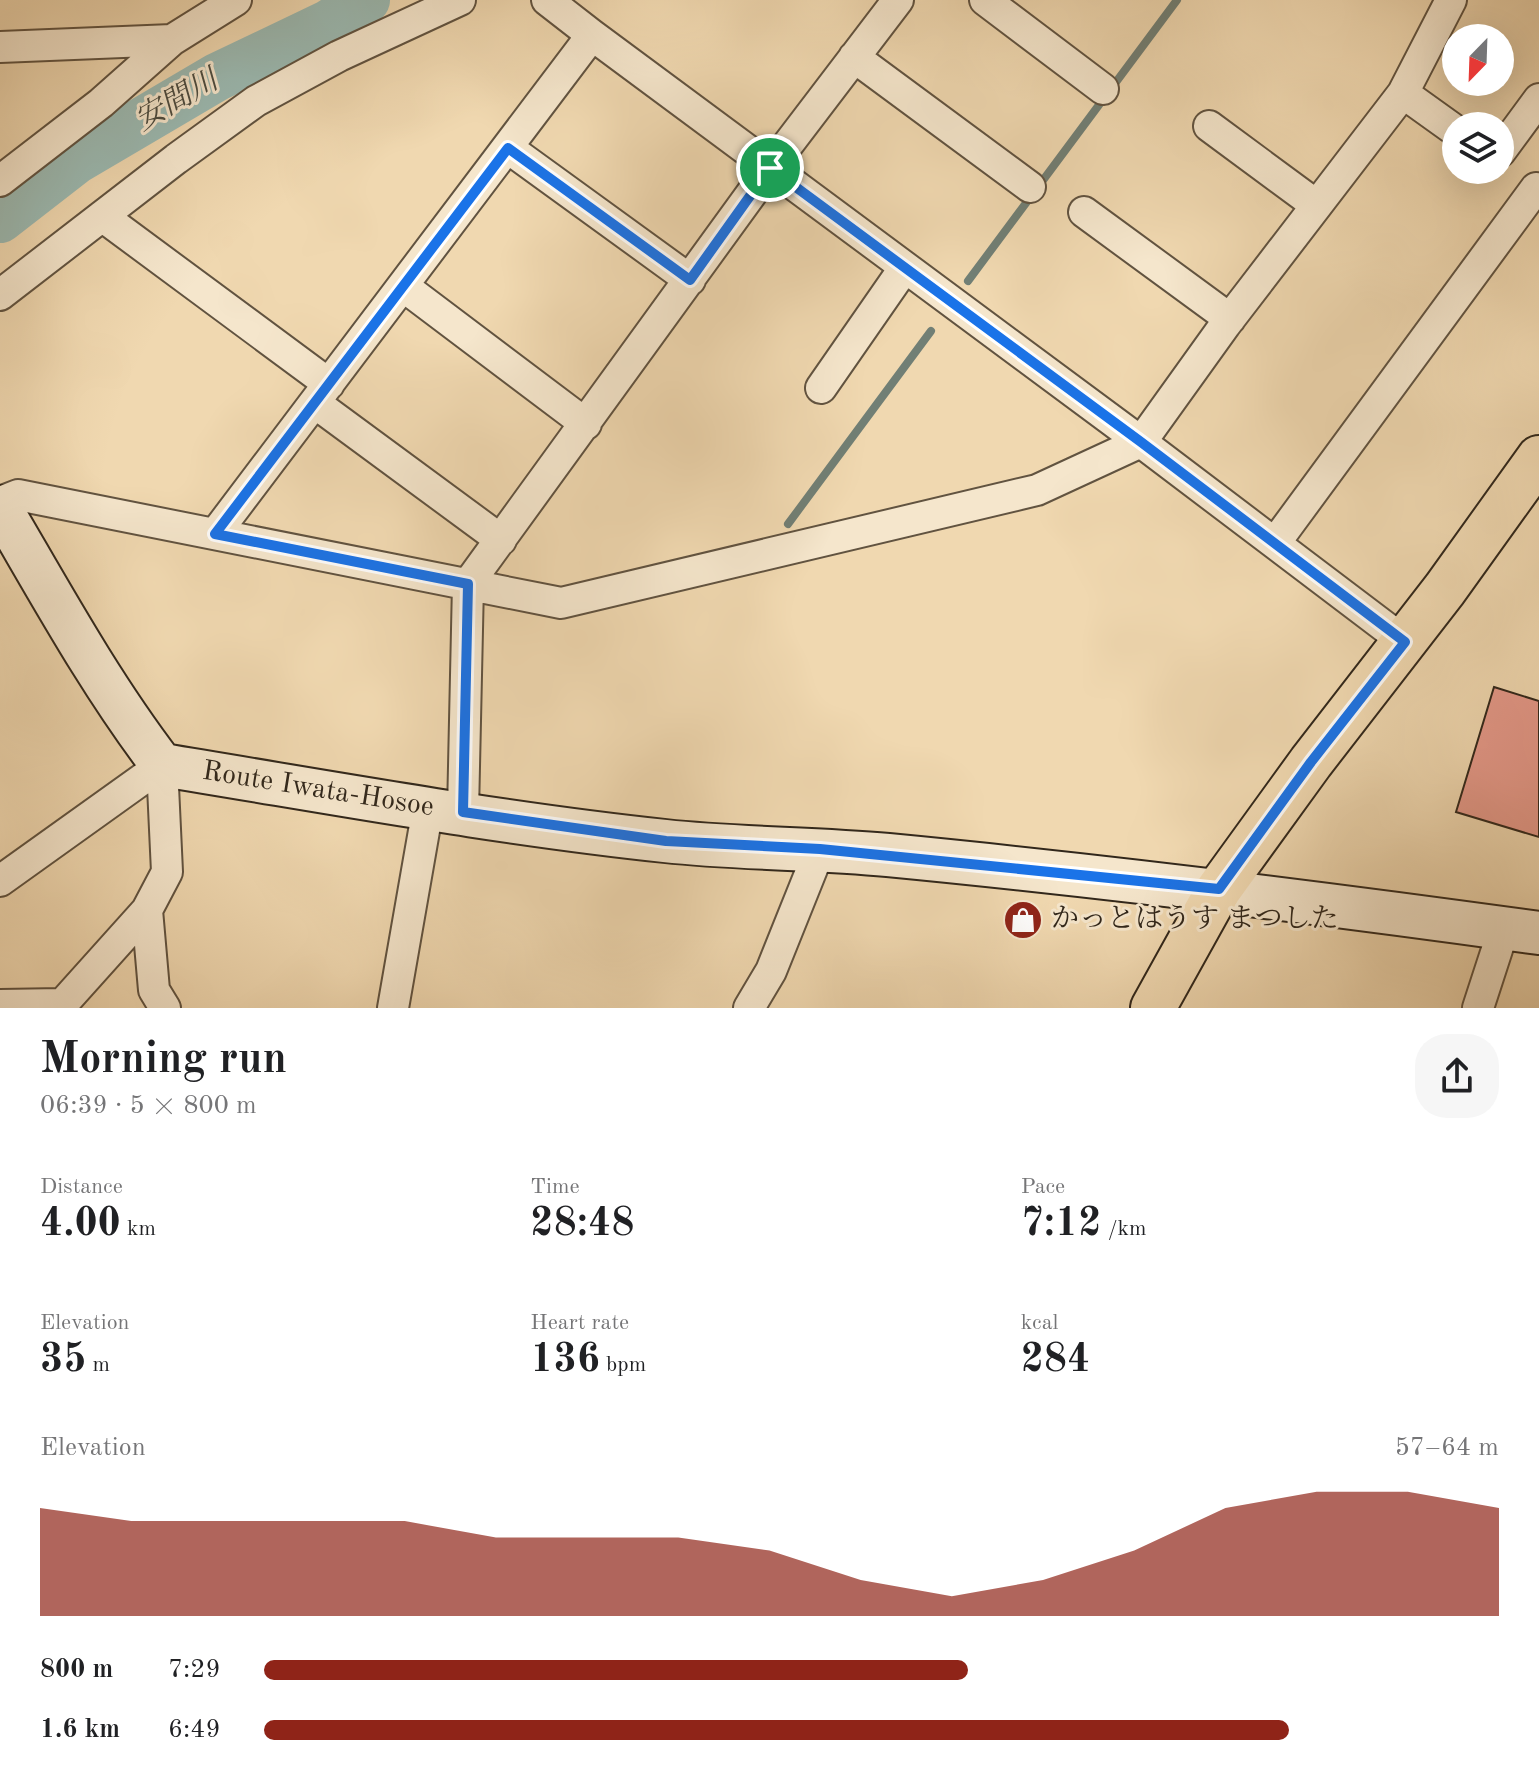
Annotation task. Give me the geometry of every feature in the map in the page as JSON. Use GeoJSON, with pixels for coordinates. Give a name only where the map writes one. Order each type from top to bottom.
{"type":"FeatureCollection","features":[{"type":"Feature","properties":{"kind":"main road"},"geometry":{"type":"LineString","coordinates":[[1153,1008],[1219,889],[1539,458]]}},
{"type":"Feature","properties":{"kind":"main road","name":"Route Iwata-Hosoe"},"geometry":{"type":"LineString","coordinates":[[0,505],[94,664],[136,731],[162,765],[666,841],[820,849],[1219,889],[1522,931]]}},
{"type":"Feature","properties":{"kind":"street"},"geometry":{"type":"LineString","coordinates":[[0,181],[101,103],[172,40],[236,0]]}},
{"type":"Feature","properties":{"kind":"street"},"geometry":{"type":"LineString","coordinates":[[0,295],[256,101],[339,56],[460,0]]}},
{"type":"Feature","properties":{"kind":"street"},"geometry":{"type":"LineString","coordinates":[[547,0],[1405,642]]}},
{"type":"Feature","properties":{"kind":"street"},"geometry":{"type":"LineString","coordinates":[[393,1008],[445,810],[468,584],[770,168],[898,0]]}},
{"type":"Feature","properties":{"kind":"street"},"geometry":{"type":"LineString","coordinates":[[985,0],[1103,89]]}},
{"type":"Feature","properties":{"kind":"street"},"geometry":{"type":"LineString","coordinates":[[0,505],[18,495],[561,603],[1037,490],[1141,442],[1230,319],[1403,93],[1451,0]]}},
{"type":"Feature","properties":{"kind":"street"},"geometry":{"type":"LineString","coordinates":[[215,534],[592,35]]}},
{"type":"Feature","properties":{"kind":"street"},"geometry":{"type":"LineString","coordinates":[[0,47],[172,40]]}},
{"type":"Feature","properties":{"kind":"street"},"geometry":{"type":"LineString","coordinates":[[854,57],[1030,187]]}},
{"type":"Feature","properties":{"kind":"street"},"geometry":{"type":"LineString","coordinates":[[1403,93],[1442,121]]}},
{"type":"Feature","properties":{"kind":"street"},"geometry":{"type":"LineString","coordinates":[[1514,133],[1539,99]]}},
{"type":"Feature","properties":{"kind":"street"},"geometry":{"type":"LineString","coordinates":[[1209,126],[1316,205]]}},
{"type":"Feature","properties":{"kind":"street"},"geometry":{"type":"LineString","coordinates":[[508,148],[690,280]]}},
{"type":"Feature","properties":{"kind":"street"},"geometry":{"type":"LineString","coordinates":[[1275,543],[1537,190],[1514,173]]}},
{"type":"Feature","properties":{"kind":"street"},"geometry":{"type":"LineString","coordinates":[[1084,212],[1230,319]]}},
{"type":"Feature","properties":{"kind":"street"},"geometry":{"type":"LineString","coordinates":[[102,216],[501,540]]}},
{"type":"Feature","properties":{"kind":"street"},"geometry":{"type":"LineString","coordinates":[[821,388],[905,267]]}},
{"type":"Feature","properties":{"kind":"street"},"geometry":{"type":"LineString","coordinates":[[403,286],[586,424]]}},
{"type":"Feature","properties":{"kind":"street"},"geometry":{"type":"LineString","coordinates":[[0,881],[162,765]]}},
{"type":"Feature","properties":{"kind":"street"},"geometry":{"type":"LineString","coordinates":[[0,1005],[60,1006],[147,910],[167,872],[162,765]]}},
{"type":"Feature","properties":{"kind":"street"},"geometry":{"type":"LineString","coordinates":[[749,1008],[771,971],[820,849]]}},
{"type":"Feature","properties":{"kind":"street"},"geometry":{"type":"LineString","coordinates":[[147,910],[154,990],[165,1008]]}},
{"type":"Feature","properties":{"kind":"street"},"geometry":{"type":"LineString","coordinates":[[1478,1008],[1522,931]]}},
{"type":"Feature","properties":{"kind":"building"},"geometry":{"type":"Polygon","coordinates":[[[1494,687],[1539,701],[1539,837],[1456,812],[1494,687]]]}},
{"type":"Feature","properties":{"kind":"waterway","name":"安間川"},"geometry":{"type":"LineString","coordinates":[[0,219],[76,160],[217,77],[328,24],[366,0]]}},
{"type":"Feature","properties":{"kind":"waterway"},"geometry":{"type":"LineString","coordinates":[[968,281],[1177,0]]}},
{"type":"Feature","properties":{"kind":"waterway"},"geometry":{"type":"LineString","coordinates":[[788,524],[931,331]]}},
{"type":"Feature","properties":{"kind":"place","name":"かっとはうす まつした"},"geometry":{"type":"Point","coordinates":[1023,920]}},
{"type":"Feature","properties":{"kind":"route"},"geometry":{"type":"LineString","coordinates":[[508,148],[690,280],[770,168],[1405,642],[1311,762],[1219,889],[820,849],[666,841],[463,812],[468,584],[215,534],[508,148]]}}]}
